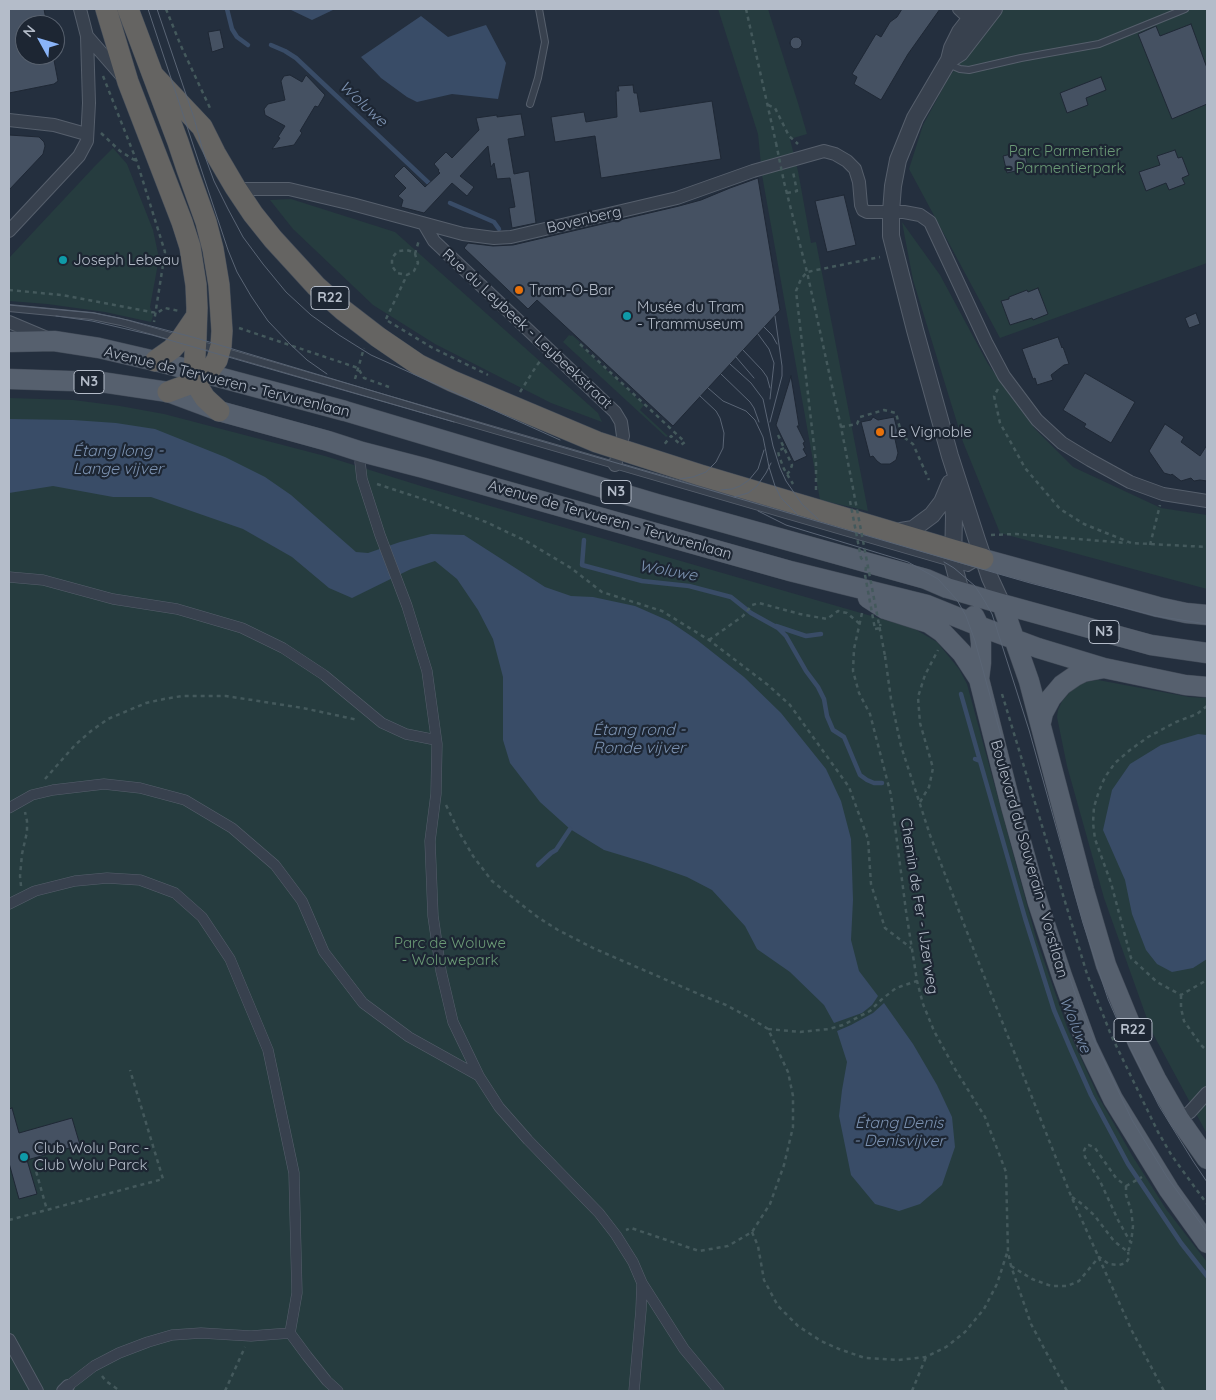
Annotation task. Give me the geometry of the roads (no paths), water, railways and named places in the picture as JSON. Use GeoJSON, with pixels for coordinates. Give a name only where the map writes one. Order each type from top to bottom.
{"type":"FeatureCollection","features":[{"type":"Feature","properties":{"kind":"highway"},"geometry":{"type":"LineString","coordinates":[[106,9],[128,82],[190,247],[196,285],[196,317],[189,341],[205,398],[219,411]]}},
{"type":"Feature","properties":{"kind":"highway","name":"R22"},"geometry":{"type":"LineString","coordinates":[[128,9],[178,142],[206,222],[213,249],[220,292],[222,332],[220,349],[217,360],[198,376]]}},
{"type":"Feature","properties":{"kind":"highway","name":"R22"},"geometry":{"type":"LineString","coordinates":[[152,75],[206,118],[215,153],[253,214],[316,286],[363,326],[419,365],[513,408],[596,442],[618,457]]}},
{"type":"Feature","properties":{"kind":"highway"},"geometry":{"type":"LineString","coordinates":[[155,361],[172,348],[189,341]]}},
{"type":"Feature","properties":{"kind":"highway"},"geometry":{"type":"LineString","coordinates":[[168,392],[198,376]]}},
{"type":"Feature","properties":{"kind":"highway"},"geometry":{"type":"LineString","coordinates":[[618,457],[816,500],[953,556],[983,559]]}},
{"type":"Feature","properties":{"kind":"main road","name":"Avenue de Tervueren - Tervurenlaan"},"geometry":{"type":"LineString","coordinates":[[9,342],[54,341],[99,348],[155,361],[198,376],[345,411],[657,504],[926,579],[1002,604],[1151,645],[1207,653]]}},
{"type":"Feature","properties":{"kind":"main road","name":"Avenue de Tervueren - Tervurenlaan"},"geometry":{"type":"LineString","coordinates":[[9,379],[101,382],[168,392],[219,411],[362,452],[443,473],[781,569],[927,605],[1038,648],[1104,668],[1185,685],[1207,687]]}},
{"type":"Feature","properties":{"kind":"main road"},"geometry":{"type":"LineString","coordinates":[[983,559],[1158,607],[1207,615]]}},
{"type":"Feature","properties":{"kind":"main road"},"geometry":{"type":"LineString","coordinates":[[850,586],[885,609],[929,623],[942,632],[962,653],[979,679]]}},
{"type":"Feature","properties":{"kind":"main road","name":"Boulevard du Souverain - Vorstlaan"},"geometry":{"type":"LineString","coordinates":[[961,592],[979,626],[981,643],[979,679],[1038,902],[1087,1045],[1118,1108],[1169,1190],[1207,1243]]}},
{"type":"Feature","properties":{"kind":"main road","name":"R22"},"geometry":{"type":"LineString","coordinates":[[1002,604],[1041,722],[1106,964],[1138,1043],[1179,1119],[1207,1159]]}},
{"type":"Feature","properties":{"kind":"main road"},"geometry":{"type":"LineString","coordinates":[[1041,722],[1043,713],[1051,698],[1062,685],[1083,672],[1104,668]]}},
{"type":"Feature","properties":{"kind":"street"},"geometry":{"type":"LineString","coordinates":[[9,231],[79,156],[87,141],[89,104],[87,36],[80,9]]}},
{"type":"Feature","properties":{"kind":"street"},"geometry":{"type":"LineString","coordinates":[[994,9],[972,16],[960,32],[948,62],[915,118],[898,160],[893,186],[891,236],[950,456],[983,559],[1002,604]]}},
{"type":"Feature","properties":{"kind":"street"},"geometry":{"type":"LineString","coordinates":[[87,36],[128,82]]}},
{"type":"Feature","properties":{"kind":"street"},"geometry":{"type":"LineString","coordinates":[[9,120],[54,125],[86,134]]}},
{"type":"Feature","properties":{"kind":"street","name":"Bovenberg"},"geometry":{"type":"LineString","coordinates":[[235,186],[244,189],[289,189],[463,234],[494,238],[511,237],[677,198],[754,170],[824,151],[835,154],[855,169],[863,210],[867,212],[891,212]]}},
{"type":"Feature","properties":{"kind":"street"},"geometry":{"type":"LineString","coordinates":[[891,212],[920,215],[930,222],[1004,376],[1037,420],[1062,443],[1130,482],[1163,494],[1207,501]]}},
{"type":"Feature","properties":{"kind":"street","name":"Rue du Leybeek - Leybeekstraat"},"geometry":{"type":"LineString","coordinates":[[424,224],[434,241],[615,412],[621,422],[623,436],[618,457]]}},
{"type":"Feature","properties":{"kind":"street","name":"Avenue de Tervueren - Tervurenlaan"},"geometry":{"type":"LineString","coordinates":[[9,322],[54,341]]}},
{"type":"Feature","properties":{"kind":"street"},"geometry":{"type":"LineString","coordinates":[[950,456],[954,516],[953,556],[961,592]]}},
{"type":"Feature","properties":{"kind":"street"},"geometry":{"type":"LineString","coordinates":[[360,462],[362,479],[384,546],[407,606],[427,671],[436,740],[436,794],[430,841],[433,916],[441,971],[453,1022],[479,1076],[499,1107],[599,1214],[616,1235],[633,1262],[642,1283],[684,1349],[719,1391]]}},
{"type":"Feature","properties":{"kind":"street"},"geometry":{"type":"LineString","coordinates":[[895,532],[912,529],[932,515],[942,502],[951,481]]}},
{"type":"Feature","properties":{"kind":"street"},"geometry":{"type":"LineString","coordinates":[[9,577],[43,580],[114,599],[177,609],[242,628],[283,648],[324,676],[382,723],[406,734],[436,740]]}},
{"type":"Feature","properties":{"kind":"street"},"geometry":{"type":"LineString","coordinates":[[9,808],[27,798],[53,790],[104,784],[140,788],[185,800],[232,828],[275,865],[302,901],[324,952],[363,1004],[409,1037],[479,1076]]}},
{"type":"Feature","properties":{"kind":"street"},"geometry":{"type":"LineString","coordinates":[[9,904],[35,891],[75,881],[107,878],[140,880],[175,893],[202,917],[230,959],[268,1050],[294,1173],[296,1293],[290,1333],[312,1362],[338,1391]]}},
{"type":"Feature","properties":{"kind":"street"},"geometry":{"type":"LineString","coordinates":[[1179,1119],[1190,1112],[1207,1093]]}},
{"type":"Feature","properties":{"kind":"street"},"geometry":{"type":"LineString","coordinates":[[634,1391],[642,1283]]}},
{"type":"Feature","properties":{"kind":"street"},"geometry":{"type":"LineString","coordinates":[[65,1389],[94,1366],[119,1353],[172,1335],[201,1333],[251,1336],[290,1333]]}},
{"type":"Feature","properties":{"kind":"street"},"geometry":{"type":"LineString","coordinates":[[9,1340],[37,1391]]}},
{"type":"Feature","properties":{"kind":"lane"},"geometry":{"type":"LineString","coordinates":[[530,104],[538,78],[545,42],[539,9]]}},
{"type":"Feature","properties":{"kind":"lane"},"geometry":{"type":"LineString","coordinates":[[948,62],[960,69],[969,70],[1021,58],[1099,44],[1185,9]]}},
{"type":"Feature","properties":{"kind":"lane","name":"Avenue de Tervueren - Tervurenlaan"},"geometry":{"type":"LineString","coordinates":[[9,308],[92,316],[121,322],[618,457],[792,517],[953,556]]}},
{"type":"Feature","properties":{"kind":"lane"},"geometry":{"type":"LineString","coordinates":[[792,517],[816,500]]}},
{"type":"Feature","properties":{"kind":"water"},"geometry":{"type":"Polygon","coordinates":[[[289,9],[335,9],[312,20],[289,9]]]}},
{"type":"Feature","properties":{"kind":"water"},"geometry":{"type":"Polygon","coordinates":[[[421,16],[448,37],[486,25],[506,63],[498,99],[452,94],[417,102],[381,78],[361,57],[421,16]]]}},
{"type":"Feature","properties":{"kind":"water","name":"Étang rond - Ronde vijver"},"geometry":{"type":"Polygon","coordinates":[[[9,419],[73,420],[116,423],[155,429],[225,457],[265,477],[291,495],[356,552],[368,553],[431,534],[464,535],[545,587],[571,596],[593,597],[635,606],[669,621],[697,640],[744,677],[781,713],[826,769],[841,801],[851,839],[853,900],[851,940],[859,971],[878,996],[872,1005],[862,1013],[834,1023],[824,1005],[790,972],[757,949],[745,926],[712,890],[687,877],[604,850],[570,829],[540,802],[510,763],[503,740],[503,677],[493,639],[478,610],[457,579],[435,561],[411,569],[352,598],[329,588],[292,557],[243,529],[151,497],[113,497],[53,486],[9,493],[9,419]]]}},
{"type":"Feature","properties":{"kind":"water"},"geometry":{"type":"Polygon","coordinates":[[[1198,734],[1207,735],[1207,959],[1193,968],[1172,972],[1157,964],[1146,950],[1132,914],[1125,880],[1103,830],[1112,790],[1130,764],[1161,745],[1198,734]]]}},
{"type":"Feature","properties":{"kind":"water","name":"Étang Denis - Denisvijver"},"geometry":{"type":"Polygon","coordinates":[[[884,1003],[913,1044],[937,1085],[952,1117],[955,1147],[942,1185],[920,1204],[899,1211],[875,1204],[851,1175],[839,1116],[847,1062],[837,1031],[873,1013],[884,1003]]]}},
{"type":"Feature","properties":{"kind":"waterway","name":"Woluwe"},"geometry":{"type":"LineString","coordinates":[[227,9],[232,29],[237,37],[248,45]]}},
{"type":"Feature","properties":{"kind":"waterway","name":"Woluwe"},"geometry":{"type":"LineString","coordinates":[[271,45],[296,58],[433,187]]}},
{"type":"Feature","properties":{"kind":"waterway","name":"Woluwe"},"geometry":{"type":"LineString","coordinates":[[450,203],[494,222],[499,229]]}},
{"type":"Feature","properties":{"kind":"waterway","name":"Woluwe"},"geometry":{"type":"LineString","coordinates":[[584,540],[582,565],[642,581],[689,586],[731,597],[751,613],[778,628],[786,636],[806,671],[818,687],[824,699],[827,716],[833,730],[844,737],[860,775],[874,783],[882,783]]}},
{"type":"Feature","properties":{"kind":"waterway","name":"Woluwe"},"geometry":{"type":"LineString","coordinates":[[776,626],[806,636],[821,634]]}},
{"type":"Feature","properties":{"kind":"waterway"},"geometry":{"type":"LineString","coordinates":[[961,694],[980,761]]}},
{"type":"Feature","properties":{"kind":"waterway","name":"Woluwe"},"geometry":{"type":"LineString","coordinates":[[975,759],[980,761],[1025,918],[1054,1010],[1091,1095],[1128,1164],[1181,1243],[1207,1276]]}},
{"type":"Feature","properties":{"kind":"waterway"},"geometry":{"type":"LineString","coordinates":[[538,865],[556,850],[570,829]]}},
{"type":"Feature","properties":{"kind":"tram line"},"geometry":{"type":"LineString","coordinates":[[148,9],[237,272],[268,321],[307,360],[327,374]]}},
{"type":"Feature","properties":{"kind":"tram line"},"geometry":{"type":"LineString","coordinates":[[157,9],[214,181],[243,237],[286,292],[311,315],[371,355],[560,440]]}},
{"type":"Feature","properties":{"kind":"tram line"},"geometry":{"type":"LineString","coordinates":[[9,305],[94,313],[196,338],[503,430],[1030,583],[1156,616],[1207,624]]}},
{"type":"Feature","properties":{"kind":"tram line"},"geometry":{"type":"LineString","coordinates":[[56,316],[92,321],[152,335],[454,422]]}},
{"type":"Feature","properties":{"kind":"tram line"},"geometry":{"type":"LineString","coordinates":[[770,422],[782,376],[775,316]]}},
{"type":"Feature","properties":{"kind":"tram line"},"geometry":{"type":"LineString","coordinates":[[764,327],[777,344]]}},
{"type":"Feature","properties":{"kind":"tram line"},"geometry":{"type":"LineString","coordinates":[[758,334],[769,349],[774,363],[770,399]]}},
{"type":"Feature","properties":{"kind":"tram line"},"geometry":{"type":"LineString","coordinates":[[743,350],[767,377],[770,388]]}},
{"type":"Feature","properties":{"kind":"tram line"},"geometry":{"type":"LineString","coordinates":[[736,357],[754,378]]}},
{"type":"Feature","properties":{"kind":"tram line"},"geometry":{"type":"LineString","coordinates":[[730,364],[751,383],[763,399],[773,446],[780,468],[786,481],[802,504],[818,519]]}},
{"type":"Feature","properties":{"kind":"tram line"},"geometry":{"type":"LineString","coordinates":[[721,374],[750,402],[759,422]]}},
{"type":"Feature","properties":{"kind":"tram line"},"geometry":{"type":"LineString","coordinates":[[708,388],[723,401],[746,411],[755,420],[763,437],[775,486],[781,498],[797,514]]}},
{"type":"Feature","properties":{"kind":"tram line"},"geometry":{"type":"LineString","coordinates":[[680,479],[706,472],[716,462],[723,448],[724,433],[720,418],[716,411],[700,396]]}},
{"type":"Feature","properties":{"kind":"tram line"},"geometry":{"type":"LineString","coordinates":[[721,490],[732,489],[749,480],[758,469],[764,450]]}},
{"type":"Feature","properties":{"kind":"tram line"},"geometry":{"type":"LineString","coordinates":[[734,497],[748,493],[757,486],[771,463]]}},
{"type":"Feature","properties":{"kind":"tram line"},"geometry":{"type":"LineString","coordinates":[[758,511],[786,525],[908,562],[938,579],[957,600],[966,616],[975,641],[1055,933],[1079,1005],[1132,1120],[1167,1177],[1207,1232]]}},
{"type":"Feature","properties":{"kind":"tram line"},"geometry":{"type":"LineString","coordinates":[[944,562],[975,586],[992,614],[1029,730],[1083,923],[1108,999],[1159,1106],[1207,1182]]}},
{"type":"Feature","properties":{"kind":"place","name":"Joseph Lebeau"},"geometry":{"type":"Point","coordinates":[63,260]}},
{"type":"Feature","properties":{"kind":"place","name":"Tram-O-Bar"},"geometry":{"type":"Point","coordinates":[519,290]}},
{"type":"Feature","properties":{"kind":"place","name":"Musée du Tram - Trammuseum"},"geometry":{"type":"Point","coordinates":[627,316]}},
{"type":"Feature","properties":{"kind":"place","name":"Le Vignoble"},"geometry":{"type":"Point","coordinates":[880,432]}},
{"type":"Feature","properties":{"kind":"place","name":"Club Wolu Parc - Club Wolu Parck"},"geometry":{"type":"Point","coordinates":[24,1157]}},
{"type":"Feature","properties":{"kind":"park label","name":"Parc Parmentier - Parmentierpark"},"geometry":{"type":"Point","coordinates":[1065,160]}},
{"type":"Feature","properties":{"kind":"park label","name":"Parc de Woluwe - Woluwepark"},"geometry":{"type":"Point","coordinates":[450,952]}},
{"type":"Feature","properties":{"kind":"water label","name":"Étang long - Lange vijver"},"geometry":{"type":"Point","coordinates":[118,460]}}]}
